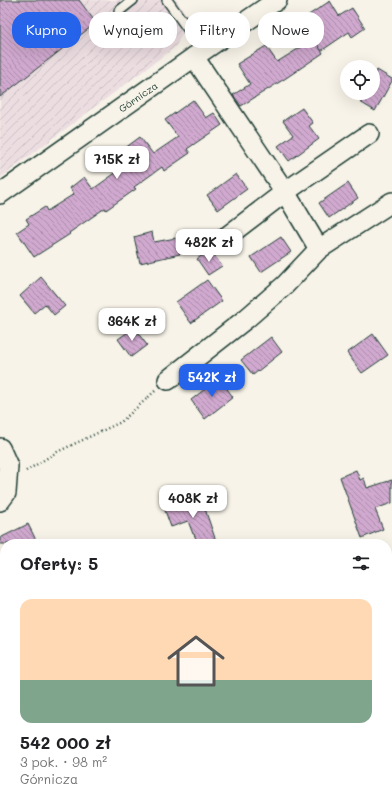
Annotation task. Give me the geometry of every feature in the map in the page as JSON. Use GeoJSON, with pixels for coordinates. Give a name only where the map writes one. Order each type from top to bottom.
{"type":"FeatureCollection","features":[{"type":"Feature","properties":{"kind":"street","name":"Górnicza"},"geometry":{"type":"LineString","coordinates":[[0,194],[277,0]]}},
{"type":"Feature","properties":{"kind":"street"},"geometry":{"type":"LineString","coordinates":[[199,54],[319,248]]}},
{"type":"Feature","properties":{"kind":"street"},"geometry":{"type":"LineString","coordinates":[[221,241],[285,192],[369,134]]}},
{"type":"Feature","properties":{"kind":"street"},"geometry":{"type":"LineString","coordinates":[[168,380],[258,309],[285,285],[319,248],[392,202]]}},
{"type":"Feature","properties":{"kind":"street"},"geometry":{"type":"LineString","coordinates":[[0,448],[8,466],[3,497]]}},
{"type":"Feature","properties":{"kind":"lane"},"geometry":{"type":"LineString","coordinates":[[119,11],[133,0]]}},
{"type":"Feature","properties":{"kind":"lane"},"geometry":{"type":"LineString","coordinates":[[167,0],[199,54]]}},
{"type":"Feature","properties":{"kind":"path"},"geometry":{"type":"LineString","coordinates":[[3,497],[22,473],[56,452],[121,422],[168,380]]}},
{"type":"Feature","properties":{"kind":"shaded area"},"geometry":{"type":"Polygon","coordinates":[[[0,0],[176,0],[185,13],[185,29],[177,43],[177,12],[89,12],[89,48],[174,48],[0,178],[0,0]]]}},
{"type":"Feature","properties":{"kind":"building"},"geometry":{"type":"Polygon","coordinates":[[[0,0],[79,0],[89,14],[89,28],[81,35],[81,12],[12,12],[12,48],[64,48],[0,97],[0,0]]]}},
{"type":"Feature","properties":{"kind":"building"},"geometry":{"type":"Polygon","coordinates":[[[330,1],[339,16],[352,8],[365,28],[352,37],[349,32],[321,51],[319,48],[324,48],[324,12],[313,12],[330,1]]]}},
{"type":"Feature","properties":{"kind":"building"},"geometry":{"type":"Polygon","coordinates":[[[263,48],[267,48],[277,62],[300,48],[320,48],[323,53],[241,106],[233,95],[250,84],[237,64],[263,48]]]}},
{"type":"Feature","properties":{"kind":"building"},"geometry":{"type":"Polygon","coordinates":[[[380,72],[392,79],[375,111],[360,102],[361,100],[380,100],[380,72]]]}},
{"type":"Feature","properties":{"kind":"building"},"geometry":{"type":"Polygon","coordinates":[[[193,100],[206,118],[214,113],[222,125],[187,149],[190,153],[164,171],[162,167],[134,187],[136,189],[106,210],[105,208],[69,233],[70,234],[34,257],[17,232],[29,224],[26,219],[45,207],[47,211],[74,194],[70,188],[84,177],[93,189],[121,169],[113,157],[140,137],[153,154],[178,137],[165,120],[193,100]]]}},
{"type":"Feature","properties":{"kind":"building"},"geometry":{"type":"Polygon","coordinates":[[[302,108],[313,123],[309,126],[319,139],[289,161],[278,146],[293,135],[283,121],[302,108]]]}},
{"type":"Feature","properties":{"kind":"building"},"geometry":{"type":"Polygon","coordinates":[[[236,174],[247,189],[218,210],[207,195],[236,174]]]}},
{"type":"Feature","properties":{"kind":"building"},"geometry":{"type":"Polygon","coordinates":[[[348,183],[358,198],[329,218],[319,203],[348,183]]]}},
{"type":"Feature","properties":{"kind":"building"},"geometry":{"type":"Polygon","coordinates":[[[152,232],[154,242],[176,238],[180,254],[140,263],[134,237],[152,232]]]}},
{"type":"Feature","properties":{"kind":"building"},"geometry":{"type":"Polygon","coordinates":[[[281,237],[291,252],[261,272],[251,257],[281,237]]]}},
{"type":"Feature","properties":{"kind":"building"},"geometry":{"type":"Polygon","coordinates":[[[210,250],[222,266],[208,275],[197,259],[210,250]]]}},
{"type":"Feature","properties":{"kind":"building"},"geometry":{"type":"Polygon","coordinates":[[[41,277],[65,306],[54,315],[45,304],[34,313],[20,296],[41,277]]]}},
{"type":"Feature","properties":{"kind":"building"},"geometry":{"type":"Polygon","coordinates":[[[207,280],[222,301],[191,323],[176,302],[207,280]]]}},
{"type":"Feature","properties":{"kind":"building"},"geometry":{"type":"Polygon","coordinates":[[[134,328],[147,345],[131,357],[118,339],[134,328]]]}},
{"type":"Feature","properties":{"kind":"building"},"geometry":{"type":"Polygon","coordinates":[[[373,334],[388,355],[362,373],[347,353],[373,334]]]}},
{"type":"Feature","properties":{"kind":"building"},"geometry":{"type":"Polygon","coordinates":[[[271,337],[282,352],[253,375],[241,360],[271,337]]]}},
{"type":"Feature","properties":{"kind":"building"},"geometry":{"type":"Polygon","coordinates":[[[219,378],[233,397],[205,419],[191,400],[219,378]]]}},
{"type":"Feature","properties":{"kind":"building"},"geometry":{"type":"Polygon","coordinates":[[[356,470],[360,480],[364,478],[367,488],[392,480],[392,503],[375,509],[383,529],[362,538],[340,477],[356,470]]]}},
{"type":"Feature","properties":{"kind":"building"},"geometry":{"type":"Polygon","coordinates":[[[201,495],[215,539],[196,539],[188,521],[171,527],[164,508],[201,495]]]}},
{"type":"Feature","properties":{"kind":"building"},"geometry":{"type":"Polygon","coordinates":[[[28,524],[36,539],[0,539],[28,524]]]}}]}
